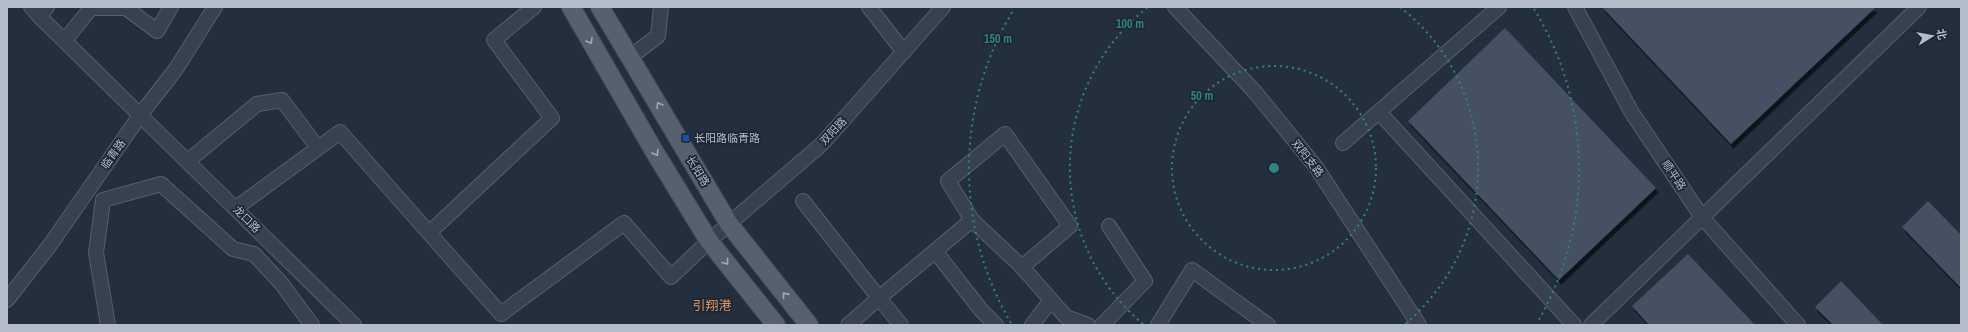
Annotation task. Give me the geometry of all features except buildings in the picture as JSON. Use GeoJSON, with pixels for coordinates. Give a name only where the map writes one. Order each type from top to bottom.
{"type":"FeatureCollection","features":[{"type":"Feature","properties":{"kind":"main road"},"geometry":{"type":"LineString","coordinates":[[571,7],[709,241],[776,325]]}},
{"type":"Feature","properties":{"kind":"main road","name":"长阳路"},"geometry":{"type":"LineString","coordinates":[[600,7],[729,224],[809,325]]}},
{"type":"Feature","properties":{"kind":"street"},"geometry":{"type":"LineString","coordinates":[[65,40],[92,8],[126,8],[156,31],[171,7]]}},
{"type":"Feature","properties":{"kind":"street","name":"临青路"},"geometry":{"type":"LineString","coordinates":[[7,300],[50,244],[141,114],[176,69],[215,7]]}},
{"type":"Feature","properties":{"kind":"street"},"geometry":{"type":"LineString","coordinates":[[236,208],[340,132],[429,233],[552,118],[494,40],[534,7]]}},
{"type":"Feature","properties":{"kind":"street"},"geometry":{"type":"LineString","coordinates":[[630,57],[658,36],[661,7]]}},
{"type":"Feature","properties":{"kind":"street"},"geometry":{"type":"LineString","coordinates":[[869,7],[904,52]]}},
{"type":"Feature","properties":{"kind":"street","name":"双阳路"},"geometry":{"type":"LineString","coordinates":[[429,233],[501,314],[624,223],[671,277],[709,241],[822,144],[943,7]]}},
{"type":"Feature","properties":{"kind":"street","name":"双阳支路"},"geometry":{"type":"LineString","coordinates":[[1175,7],[1255,92],[1316,167],[1419,325]]}},
{"type":"Feature","properties":{"kind":"street"},"geometry":{"type":"LineString","coordinates":[[1343,143],[1499,7]]}},
{"type":"Feature","properties":{"kind":"street","name":"顺平路"},"geometry":{"type":"LineString","coordinates":[[1575,7],[1632,113],[1702,217],[1798,325]]}},
{"type":"Feature","properties":{"kind":"street"},"geometry":{"type":"LineString","coordinates":[[1591,325],[1919,7]]}},
{"type":"Feature","properties":{"kind":"street","name":"龙口路"},"geometry":{"type":"LineString","coordinates":[[39,10],[65,40],[354,325]]}},
{"type":"Feature","properties":{"kind":"street"},"geometry":{"type":"LineString","coordinates":[[188,160],[258,104],[282,100],[318,148]]}},
{"type":"Feature","properties":{"kind":"street"},"geometry":{"type":"LineString","coordinates":[[1379,112],[1574,325]]}},
{"type":"Feature","properties":{"kind":"street"},"geometry":{"type":"LineString","coordinates":[[1022,267],[1070,226],[1005,134],[948,181],[972,220],[1022,267],[1066,317],[1088,325]]}},
{"type":"Feature","properties":{"kind":"street"},"geometry":{"type":"LineString","coordinates":[[108,325],[96,253],[103,200],[161,184],[233,249],[254,254],[281,283],[312,325]]}},
{"type":"Feature","properties":{"kind":"street"},"geometry":{"type":"LineString","coordinates":[[803,201],[901,325]]}},
{"type":"Feature","properties":{"kind":"street"},"geometry":{"type":"LineString","coordinates":[[848,325],[972,220]]}},
{"type":"Feature","properties":{"kind":"street"},"geometry":{"type":"LineString","coordinates":[[1102,325],[1145,281],[1109,226]]}},
{"type":"Feature","properties":{"kind":"street"},"geometry":{"type":"LineString","coordinates":[[935,251],[980,310],[996,325]]}},
{"type":"Feature","properties":{"kind":"street"},"geometry":{"type":"LineString","coordinates":[[1158,325],[1192,270],[1268,325]]}},
{"type":"Feature","properties":{"kind":"street"},"geometry":{"type":"LineString","coordinates":[[1032,325],[1051,300]]}},
{"type":"Feature","properties":{"kind":"place","name":"长阳路临青路"},"geometry":{"type":"Point","coordinates":[686,138]}},
{"type":"Feature","properties":{"kind":"district","name":"引翔港"},"geometry":{"type":"Point","coordinates":[712,305]}}]}
